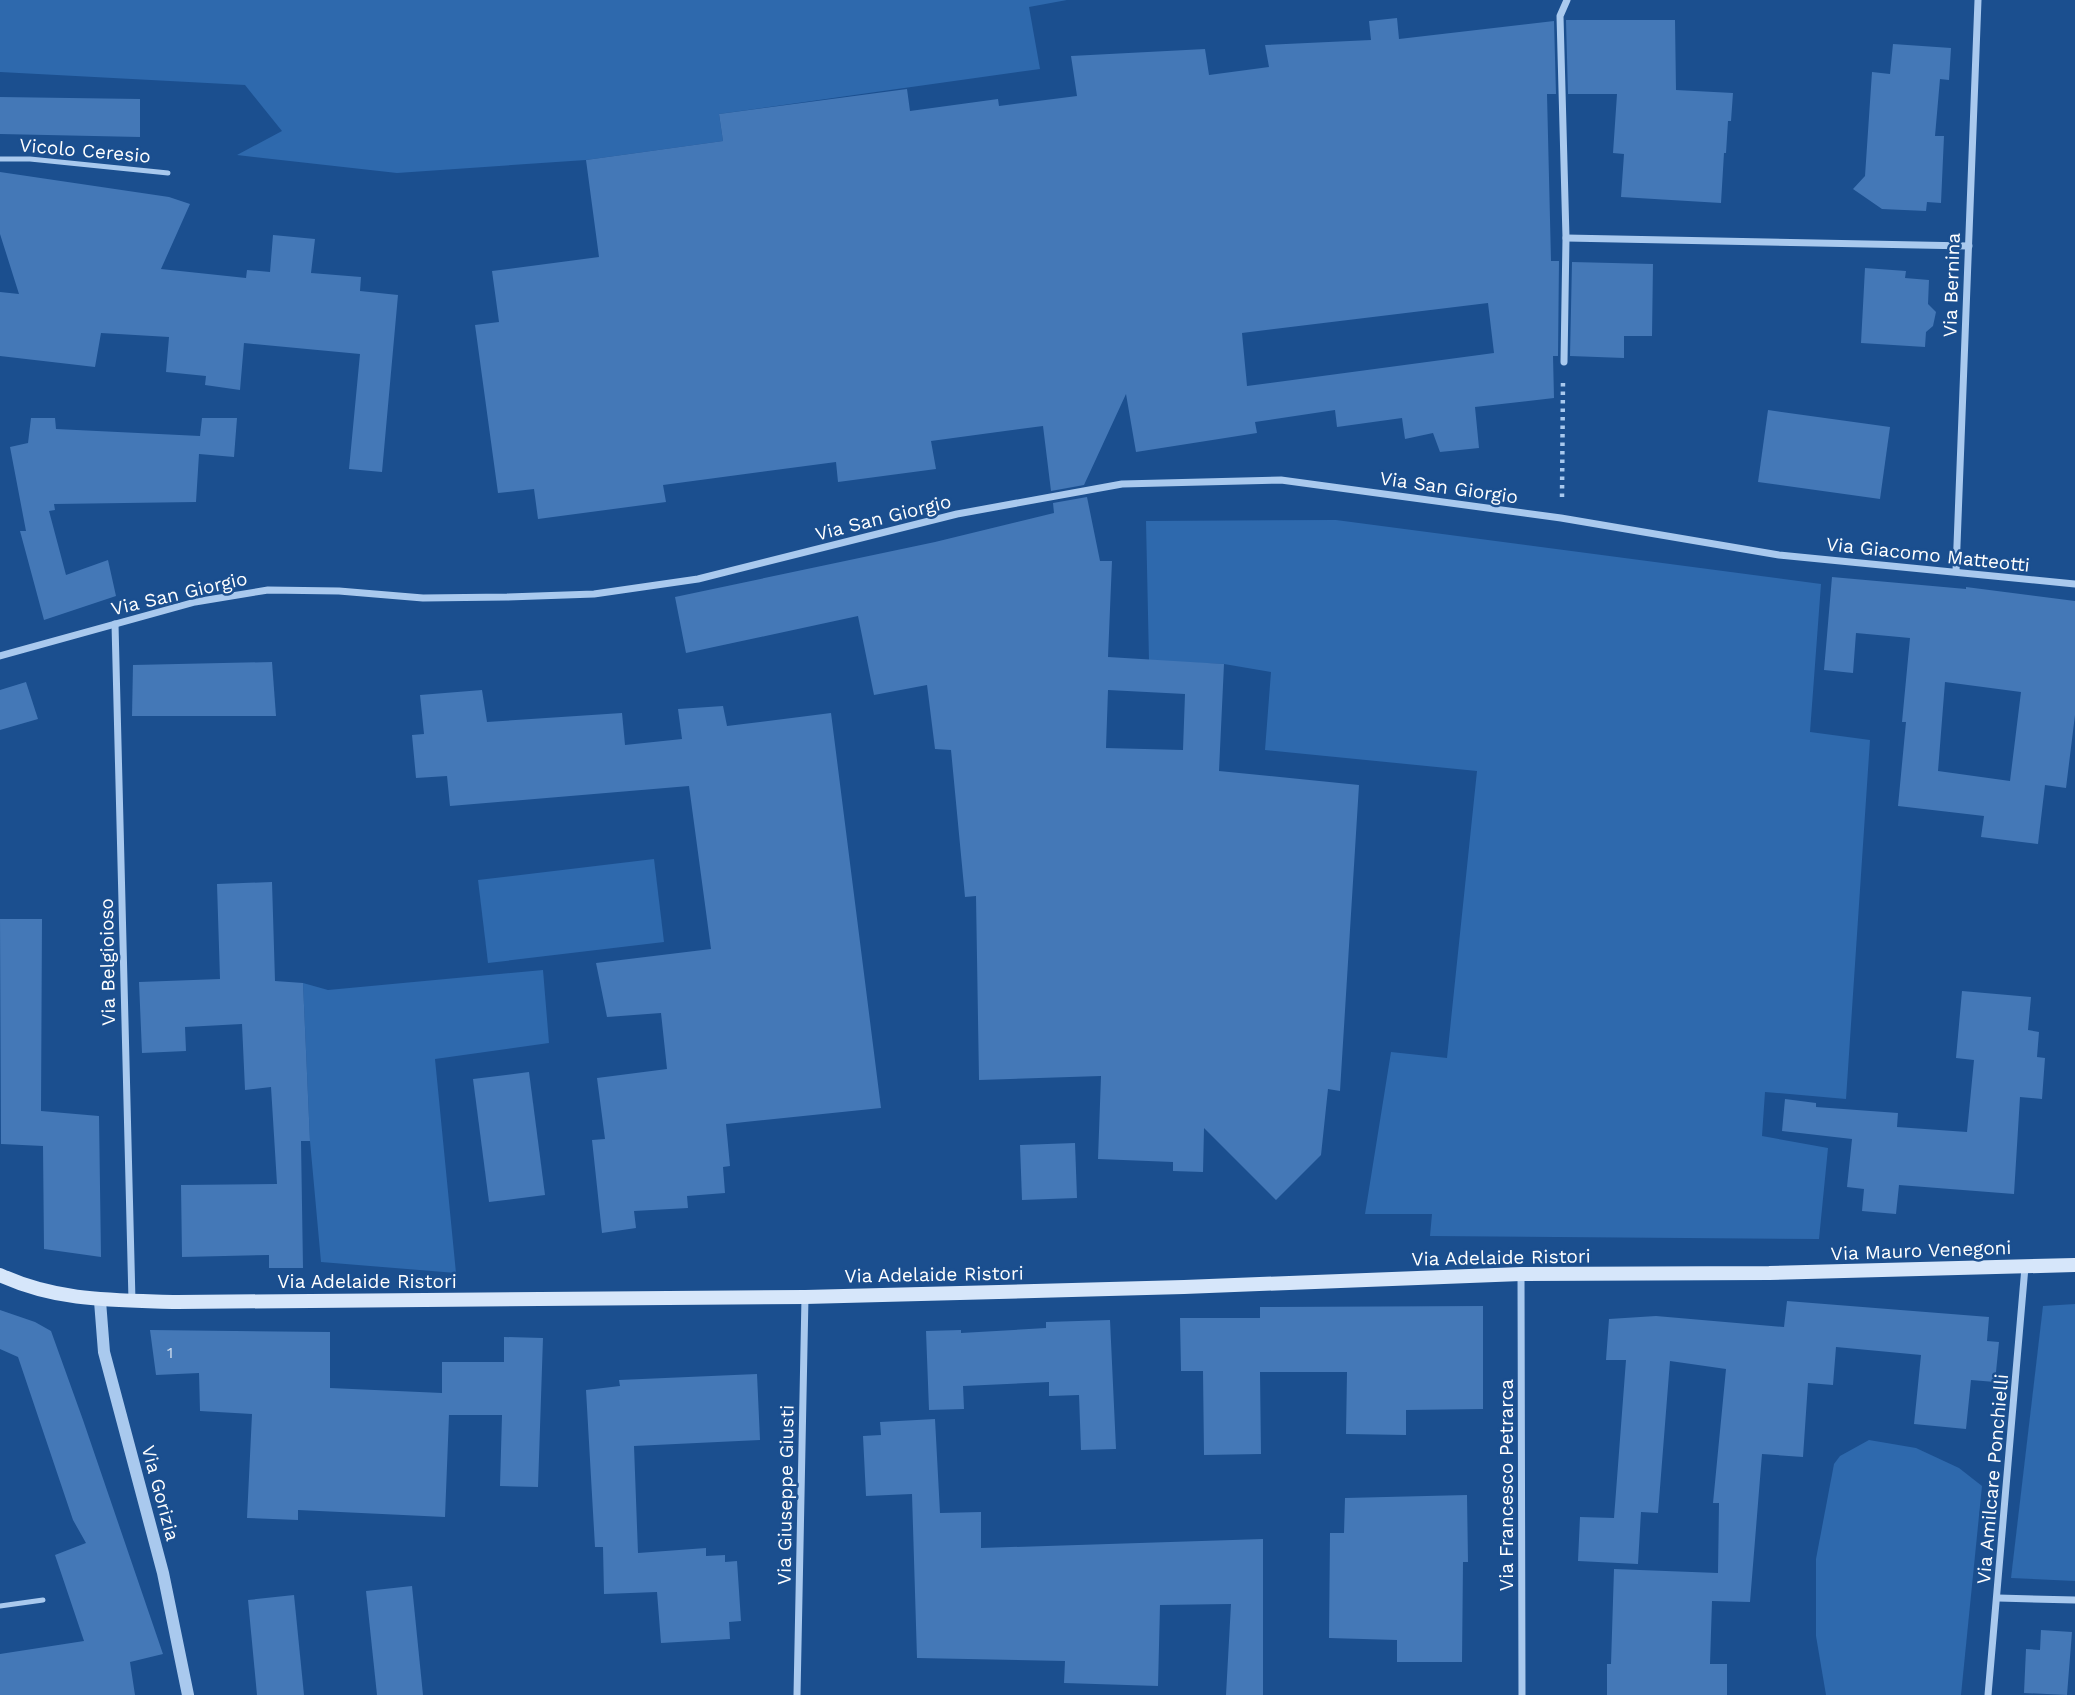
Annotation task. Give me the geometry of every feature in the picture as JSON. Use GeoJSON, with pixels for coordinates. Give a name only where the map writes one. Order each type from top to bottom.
{"type":"FeatureCollection","features":[{"type":"Feature","properties":{"kind":"main road","name":"Via Mauro Venegoni"},"geometry":{"type":"LineString","coordinates":[[1769,1273],[2075,1265]]}},
{"type":"Feature","properties":{"kind":"main road","name":"Via Adelaide Ristori"},"geometry":{"type":"LineString","coordinates":[[4,1278],[54,1295],[100,1301],[132,1301],[805,1297],[1197,1287],[1521,1274],[1769,1273]]}},
{"type":"Feature","properties":{"kind":"street"},"geometry":{"type":"LineString","coordinates":[[1564,362],[1566,238],[1560,16],[1567,0]]}},
{"type":"Feature","properties":{"kind":"street","name":"Via Bernina"},"geometry":{"type":"LineString","coordinates":[[1956,571],[1978,0]]}},
{"type":"Feature","properties":{"kind":"street"},"geometry":{"type":"LineString","coordinates":[[1566,238],[1969,246]]}},
{"type":"Feature","properties":{"kind":"street","name":"Via San Giorgio"},"geometry":{"type":"LineString","coordinates":[[0,656],[195,602],[268,590],[338,591],[423,598],[594,594],[698,579],[957,514],[1122,484],[1281,480],[1561,518],[1779,555]]}},
{"type":"Feature","properties":{"kind":"street","name":"Via Giacomo Matteotti"},"geometry":{"type":"LineString","coordinates":[[1779,555],[2075,584]]}},
{"type":"Feature","properties":{"kind":"street","name":"Via Belgioioso"},"geometry":{"type":"LineString","coordinates":[[115,624],[132,1301]]}},
{"type":"Feature","properties":{"kind":"street","name":"Via Amilcare Ponchielli"},"geometry":{"type":"LineString","coordinates":[[1988,1695],[2025,1266]]}},
{"type":"Feature","properties":{"kind":"street","name":"Via Francesco Petrarca"},"geometry":{"type":"LineString","coordinates":[[1521,1274],[1522,1695]]}},
{"type":"Feature","properties":{"kind":"street","name":"Via Giuseppe Giusti"},"geometry":{"type":"LineString","coordinates":[[797,1695],[805,1297]]}},
{"type":"Feature","properties":{"kind":"street","name":"Via Gorizia"},"geometry":{"type":"LineString","coordinates":[[100,1301],[104,1353],[163,1573],[188,1695]]}},
{"type":"Feature","properties":{"kind":"street"},"geometry":{"type":"LineString","coordinates":[[1997,1598],[2075,1600]]}},
{"type":"Feature","properties":{"kind":"lane","name":"Vicolo Ceresio"},"geometry":{"type":"LineString","coordinates":[[0,159],[30,159],[168,173]]}},
{"type":"Feature","properties":{"kind":"lane"},"geometry":{"type":"LineString","coordinates":[[0,1606],[43,1600]]}},
{"type":"Feature","properties":{"kind":"path"},"geometry":{"type":"LineString","coordinates":[[1561,518],[1564,362]]}},
{"type":"Feature","properties":{"kind":"shaded area"},"geometry":{"type":"Polygon","coordinates":[[[0,0],[1067,0],[1029,7],[1040,69],[719,114],[723,141],[586,160],[397,173],[237,155],[282,131],[245,85],[0,72],[0,0]]]}},
{"type":"Feature","properties":{"kind":"shaded area"},"geometry":{"type":"Polygon","coordinates":[[[1336,520],[1821,584],[1810,732],[1870,740],[1846,1099],[1765,1092],[1762,1136],[1828,1148],[1819,1239],[1430,1236],[1432,1214],[1365,1214],[1391,1052],[1447,1058],[1477,771],[1265,750],[1271,672],[1224,664],[1149,661],[1146,521],[1336,520]]]}},
{"type":"Feature","properties":{"kind":"shaded area"},"geometry":{"type":"Polygon","coordinates":[[[654,859],[664,942],[488,963],[478,880],[654,859]]]}},
{"type":"Feature","properties":{"kind":"shaded area"},"geometry":{"type":"Polygon","coordinates":[[[543,970],[549,1043],[435,1059],[456,1273],[321,1262],[310,1141],[303,983],[328,990],[543,970]]]}},
{"type":"Feature","properties":{"kind":"shaded area"},"geometry":{"type":"Polygon","coordinates":[[[2075,1304],[2075,1581],[2011,1578],[2043,1306],[2075,1304]]]}},
{"type":"Feature","properties":{"kind":"shaded area"},"geometry":{"type":"Polygon","coordinates":[[[1869,1440],[1916,1448],[1959,1468],[1982,1486],[1961,1695],[1826,1695],[1816,1636],[1816,1559],[1834,1464],[1840,1456],[1869,1440]]]}},
{"type":"Feature","properties":{"kind":"building"},"geometry":{"type":"Polygon","coordinates":[[[1397,18],[1399,39],[1554,21],[1556,94],[1547,94],[1551,261],[1559,261],[1558,356],[1553,356],[1554,398],[1475,407],[1479,448],[1440,452],[1433,433],[1405,439],[1402,418],[1337,427],[1335,410],[1255,422],[1257,433],[1136,452],[1126,394],[1084,485],[1051,491],[1043,426],[931,441],[936,469],[838,482],[836,462],[663,485],[666,502],[538,519],[534,489],[498,493],[475,325],[499,322],[492,271],[599,257],[586,160],[723,141],[719,114],[907,89],[910,111],[998,99],[999,106],[1077,96],[1071,56],[1205,49],[1209,75],[1269,67],[1265,45],[1371,40],[1369,21],[1397,18]],[[1488,303],[1242,333],[1247,386],[1494,353],[1488,303]]]}},
{"type":"Feature","properties":{"kind":"building"},"geometry":{"type":"Polygon","coordinates":[[[1566,20],[1675,20],[1676,90],[1733,93],[1731,121],[1728,121],[1724,153],[1721,203],[1621,197],[1624,154],[1613,153],[1617,94],[1568,94],[1566,20]]]}},
{"type":"Feature","properties":{"kind":"building"},"geometry":{"type":"Polygon","coordinates":[[[1893,44],[1951,48],[1949,80],[1940,79],[1935,136],[1944,136],[1941,203],[1927,202],[1926,211],[1882,209],[1853,189],[1865,176],[1872,72],[1890,74],[1893,44]]]}},
{"type":"Feature","properties":{"kind":"building"},"geometry":{"type":"Polygon","coordinates":[[[0,97],[140,99],[140,137],[0,134],[0,97]]]}},
{"type":"Feature","properties":{"kind":"building"},"geometry":{"type":"Polygon","coordinates":[[[0,172],[169,197],[190,204],[161,269],[246,278],[247,270],[270,272],[273,235],[315,239],[311,273],[361,277],[360,291],[398,295],[382,472],[349,469],[360,354],[244,343],[240,390],[205,385],[206,376],[166,372],[169,337],[101,333],[95,367],[0,356],[0,292],[19,294],[0,234],[0,172]]]}},
{"type":"Feature","properties":{"kind":"building"},"geometry":{"type":"Polygon","coordinates":[[[1572,262],[1653,264],[1652,336],[1624,336],[1624,358],[1570,356],[1572,262]]]}},
{"type":"Feature","properties":{"kind":"building"},"geometry":{"type":"Polygon","coordinates":[[[1865,268],[1906,271],[1905,278],[1929,280],[1928,304],[1936,312],[1933,326],[1926,332],[1925,347],[1861,343],[1865,268]]]}},
{"type":"Feature","properties":{"kind":"building"},"geometry":{"type":"Polygon","coordinates":[[[1768,410],[1890,427],[1880,499],[1758,482],[1768,410]]]}},
{"type":"Feature","properties":{"kind":"building"},"geometry":{"type":"Polygon","coordinates":[[[31,418],[55,418],[56,429],[200,436],[202,418],[237,418],[234,457],[199,454],[196,502],[54,504],[55,510],[49,511],[66,575],[108,560],[116,596],[44,620],[20,531],[26,531],[10,447],[28,443],[31,418]]]}},
{"type":"Feature","properties":{"kind":"building"},"geometry":{"type":"Polygon","coordinates":[[[1087,497],[1100,561],[1112,561],[1108,657],[1224,664],[1219,771],[1359,785],[1340,1091],[1328,1089],[1321,1155],[1276,1200],[1204,1128],[1203,1172],[1173,1171],[1173,1162],[1098,1159],[1101,1076],[979,1080],[976,896],[965,897],[951,750],[935,749],[927,685],[874,695],[858,616],[686,653],[675,597],[935,542],[1054,513],[1053,503],[1087,497]],[[1108,690],[1106,748],[1183,750],[1185,694],[1108,690]]]}},
{"type":"Feature","properties":{"kind":"building"},"geometry":{"type":"Polygon","coordinates":[[[1832,577],[1966,587],[2075,601],[2075,715],[2066,788],[2045,785],[2038,844],[1981,837],[1984,816],[1898,806],[1910,638],[1856,633],[1853,673],[1824,670],[1832,577]],[[1945,682],[1938,771],[2010,781],[2021,692],[1945,682]]]}},
{"type":"Feature","properties":{"kind":"building"},"geometry":{"type":"Polygon","coordinates":[[[272,662],[276,716],[132,716],[133,665],[272,662]]]}},
{"type":"Feature","properties":{"kind":"building"},"geometry":{"type":"Polygon","coordinates":[[[26,682],[38,719],[0,730],[0,690],[26,682]]]}},
{"type":"Feature","properties":{"kind":"building"},"geometry":{"type":"Polygon","coordinates":[[[482,690],[487,722],[622,713],[625,745],[682,739],[678,709],[723,706],[727,726],[831,713],[881,1108],[726,1124],[730,1166],[723,1167],[725,1193],[687,1196],[688,1208],[634,1211],[636,1228],[602,1233],[592,1140],[605,1139],[597,1078],[667,1069],[661,1013],[607,1017],[596,963],[711,949],[689,786],[450,806],[447,776],[416,778],[412,735],[424,734],[420,695],[482,690]]]}},
{"type":"Feature","properties":{"kind":"building"},"geometry":{"type":"Polygon","coordinates":[[[272,882],[275,981],[303,983],[310,1141],[301,1141],[303,1268],[269,1268],[269,1255],[182,1257],[181,1185],[277,1184],[271,1087],[245,1090],[242,1024],[185,1027],[186,1051],[142,1053],[139,982],[220,979],[217,884],[272,882]]]}},
{"type":"Feature","properties":{"kind":"building"},"geometry":{"type":"Polygon","coordinates":[[[0,919],[42,919],[41,1111],[99,1116],[101,1257],[44,1249],[43,1146],[1,1144],[0,919]]]}},
{"type":"Feature","properties":{"kind":"building"},"geometry":{"type":"Polygon","coordinates":[[[1962,991],[2031,997],[2028,1030],[2039,1032],[2037,1057],[2045,1058],[2042,1099],[2020,1097],[2014,1194],[1899,1185],[1896,1214],[1862,1211],[1864,1189],[1847,1187],[1852,1139],[1782,1131],[1785,1099],[1816,1103],[1816,1107],[1898,1113],[1897,1127],[1967,1132],[1974,1060],[1956,1058],[1962,991]]]}},
{"type":"Feature","properties":{"kind":"building"},"geometry":{"type":"Polygon","coordinates":[[[529,1072],[545,1195],[489,1202],[473,1079],[529,1072]]]}},
{"type":"Feature","properties":{"kind":"building"},"geometry":{"type":"Polygon","coordinates":[[[1075,1143],[1077,1198],[1022,1200],[1020,1145],[1075,1143]]]}},
{"type":"Feature","properties":{"kind":"building"},"geometry":{"type":"Polygon","coordinates":[[[1787,1301],[1989,1317],[1987,1341],[1999,1342],[1995,1382],[1971,1380],[1966,1429],[1914,1424],[1921,1355],[1836,1347],[1833,1385],[1808,1383],[1803,1457],[1762,1454],[1750,1602],[1712,1601],[1710,1664],[1727,1664],[1727,1695],[1607,1695],[1607,1664],[1611,1664],[1614,1569],[1718,1573],[1719,1503],[1713,1503],[1726,1369],[1670,1361],[1658,1513],[1641,1512],[1638,1564],[1578,1561],[1580,1517],[1614,1518],[1626,1360],[1606,1360],[1609,1319],[1656,1316],[1784,1327],[1787,1301]]]}},
{"type":"Feature","properties":{"kind":"building"},"geometry":{"type":"Polygon","coordinates":[[[1483,1306],[1483,1409],[1406,1410],[1406,1435],[1346,1434],[1347,1372],[1260,1372],[1261,1454],[1204,1455],[1203,1371],[1181,1371],[1180,1318],[1260,1318],[1260,1307],[1483,1306]]]}},
{"type":"Feature","properties":{"kind":"building"},"geometry":{"type":"Polygon","coordinates":[[[0,1310],[35,1322],[51,1331],[83,1420],[163,1654],[130,1662],[135,1695],[0,1695],[0,1654],[84,1641],[55,1555],[86,1543],[73,1520],[18,1357],[0,1349],[0,1310]]]}},
{"type":"Feature","properties":{"kind":"building"},"geometry":{"type":"Polygon","coordinates":[[[1110,1320],[1116,1449],[1081,1450],[1079,1395],[1049,1396],[1049,1382],[963,1386],[964,1409],[929,1410],[926,1331],[961,1330],[961,1333],[1046,1328],[1046,1322],[1110,1320]]]}},
{"type":"Feature","properties":{"kind":"building"},"geometry":{"type":"Polygon","coordinates":[[[150,1330],[330,1332],[330,1388],[442,1393],[442,1362],[504,1362],[504,1337],[543,1338],[538,1487],[500,1486],[502,1415],[449,1415],[445,1517],[298,1510],[298,1520],[247,1518],[252,1414],[200,1411],[199,1373],[156,1375],[150,1330]]]}},
{"type":"Feature","properties":{"kind":"building"},"geometry":{"type":"Polygon","coordinates":[[[757,1374],[760,1440],[634,1446],[638,1553],[706,1548],[706,1556],[725,1555],[725,1562],[737,1561],[741,1621],[729,1622],[730,1639],[661,1643],[657,1592],[604,1594],[603,1547],[595,1547],[586,1390],[620,1386],[619,1380],[757,1374]]]}},
{"type":"Feature","properties":{"kind":"building"},"geometry":{"type":"Polygon","coordinates":[[[935,1419],[940,1513],[981,1512],[981,1548],[1263,1539],[1263,1695],[1226,1695],[1231,1604],[1160,1605],[1158,1686],[1064,1683],[1065,1661],[917,1658],[912,1494],[866,1496],[863,1436],[881,1435],[880,1422],[935,1419]]]}},
{"type":"Feature","properties":{"kind":"building"},"geometry":{"type":"Polygon","coordinates":[[[1467,1495],[1468,1562],[1463,1562],[1462,1662],[1397,1662],[1397,1640],[1329,1638],[1330,1533],[1344,1533],[1345,1498],[1467,1495]]]}},
{"type":"Feature","properties":{"kind":"building"},"geometry":{"type":"Polygon","coordinates":[[[412,1586],[423,1695],[377,1695],[366,1591],[412,1586]]]}},
{"type":"Feature","properties":{"kind":"building"},"geometry":{"type":"Polygon","coordinates":[[[294,1595],[304,1695],[257,1695],[248,1600],[294,1595]]]}},
{"type":"Feature","properties":{"kind":"building"},"geometry":{"type":"Polygon","coordinates":[[[2041,1630],[2072,1632],[2067,1695],[2024,1693],[2026,1649],[2040,1650],[2041,1630]]]}}]}
